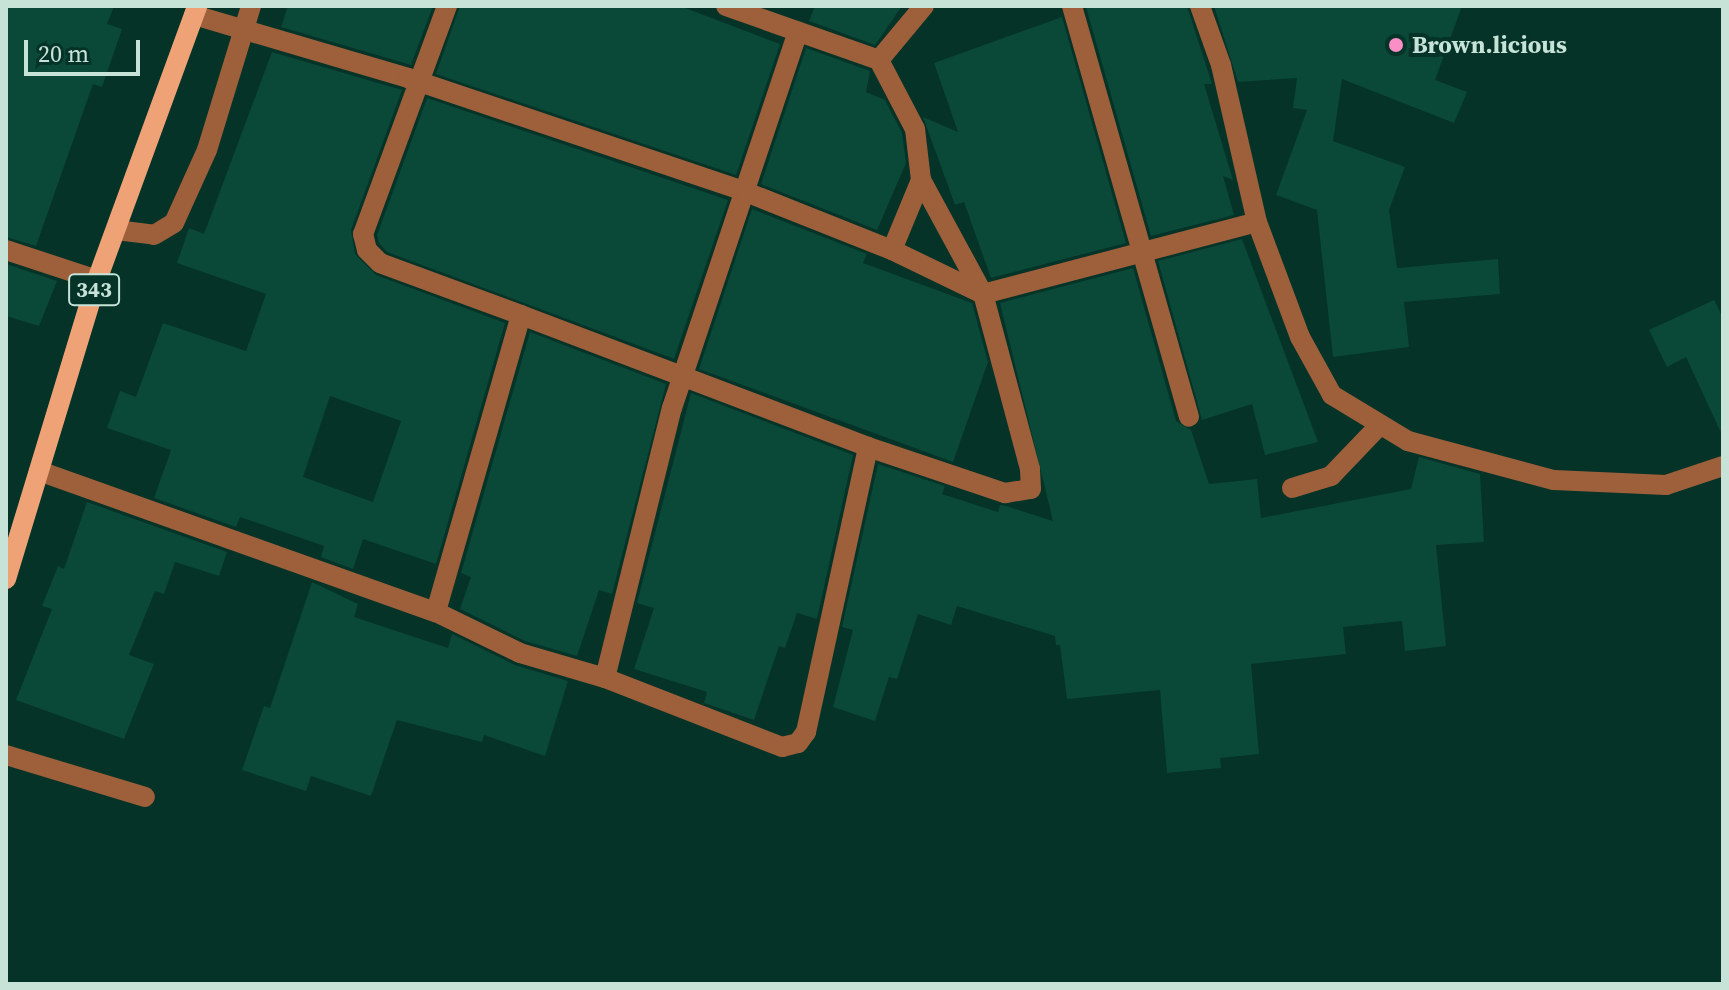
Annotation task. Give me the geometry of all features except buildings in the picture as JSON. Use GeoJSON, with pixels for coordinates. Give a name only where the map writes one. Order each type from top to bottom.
{"type":"FeatureCollection","features":[{"type":"Feature","properties":{"kind":"main road","name":"343"},"geometry":{"type":"LineString","coordinates":[[6,579],[97,280],[196,10]]}},
{"type":"Feature","properties":{"kind":"street"},"geometry":{"type":"LineString","coordinates":[[116,230],[154,235],[174,223],[207,150],[251,6]]}},
{"type":"Feature","properties":{"kind":"street"},"geometry":{"type":"LineString","coordinates":[[447,6],[363,234],[367,250],[380,263],[683,373],[868,447],[1005,493],[1031,489],[1030,469],[983,294],[921,180],[915,129],[879,60],[726,6]]}},
{"type":"Feature","properties":{"kind":"street"},"geometry":{"type":"LineString","coordinates":[[879,60],[924,6]]}},
{"type":"Feature","properties":{"kind":"street"},"geometry":{"type":"LineString","coordinates":[[1072,6],[1145,249],[1189,417]]}},
{"type":"Feature","properties":{"kind":"street"},"geometry":{"type":"LineString","coordinates":[[1200,6],[1221,65],[1257,222],[1300,337],[1332,395],[1408,441],[1508,471],[1590,484],[1666,485],[1723,466]]}},
{"type":"Feature","properties":{"kind":"street"},"geometry":{"type":"LineString","coordinates":[[196,10],[242,30],[419,83],[746,192],[892,250],[983,294],[1257,222]]}},
{"type":"Feature","properties":{"kind":"street"},"geometry":{"type":"LineString","coordinates":[[605,678],[683,373],[798,31]]}},
{"type":"Feature","properties":{"kind":"street"},"geometry":{"type":"LineString","coordinates":[[892,250],[921,180]]}},
{"type":"Feature","properties":{"kind":"street"},"geometry":{"type":"LineString","coordinates":[[6,250],[97,280]]}},
{"type":"Feature","properties":{"kind":"street"},"geometry":{"type":"LineString","coordinates":[[436,612],[521,315]]}},
{"type":"Feature","properties":{"kind":"street"},"geometry":{"type":"LineString","coordinates":[[1292,488],[1331,476],[1379,426]]}},
{"type":"Feature","properties":{"kind":"street"},"geometry":{"type":"LineString","coordinates":[[39,471],[436,612],[520,653],[605,678],[782,747],[798,743],[806,732],[868,447]]}},
{"type":"Feature","properties":{"kind":"street"},"geometry":{"type":"LineString","coordinates":[[6,755],[145,797]]}},
{"type":"Feature","properties":{"kind":"place","name":"Brown.licious"},"geometry":{"type":"Point","coordinates":[1396,45]}}]}
